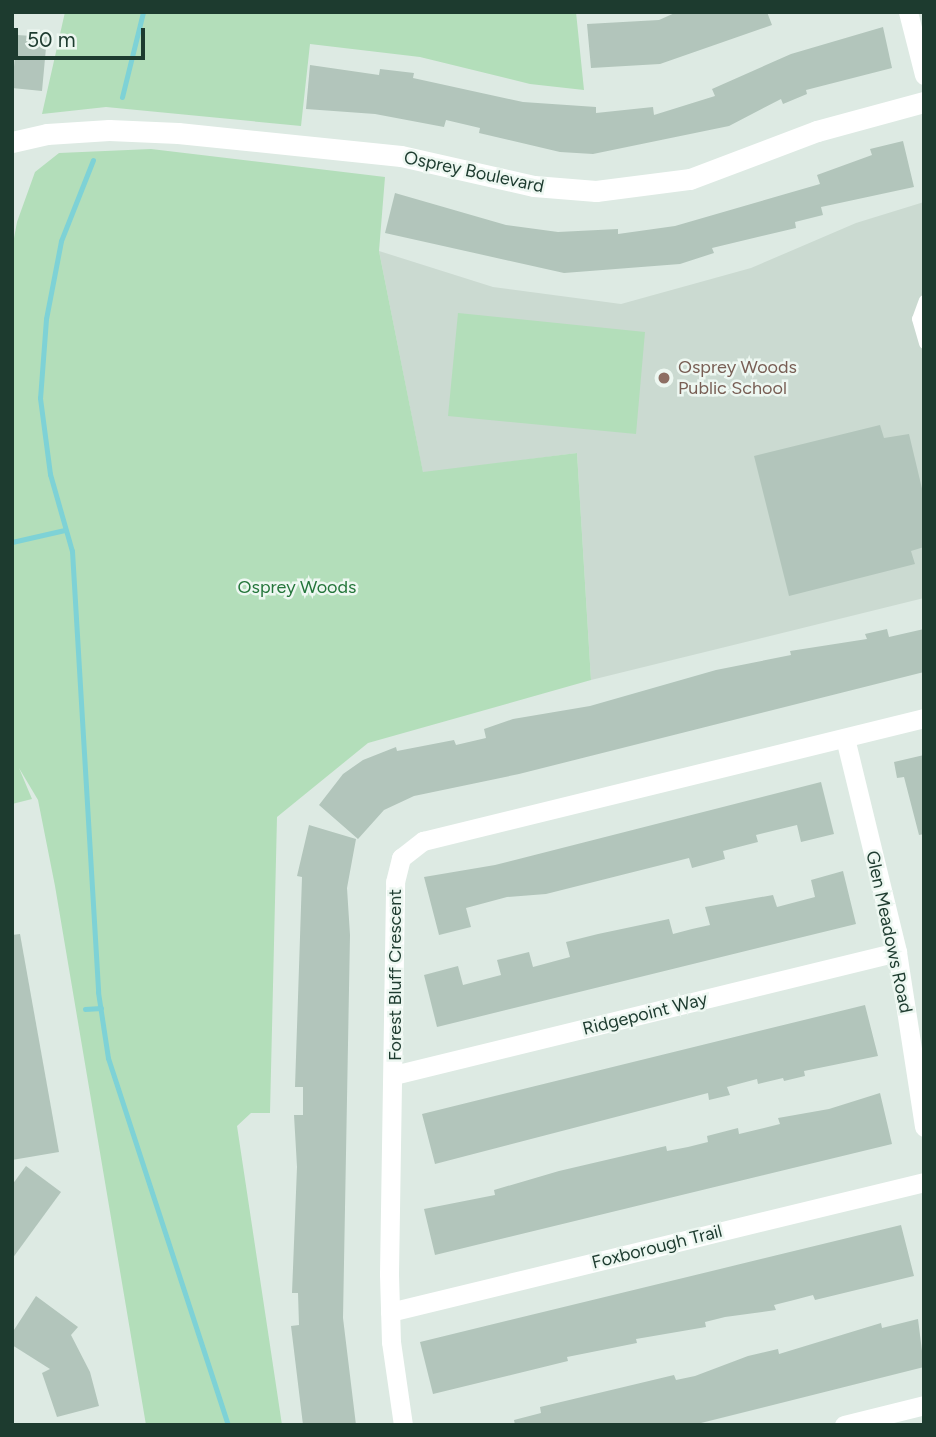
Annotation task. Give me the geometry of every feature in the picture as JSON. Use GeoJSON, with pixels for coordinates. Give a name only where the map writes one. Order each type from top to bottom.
{"type":"FeatureCollection","features":[{"type":"Feature","properties":{"kind":"street"},"geometry":{"type":"LineString","coordinates":[[908,12],[924,75]]}},
{"type":"Feature","properties":{"kind":"street","name":"Osprey Boulevard"},"geometry":{"type":"LineString","coordinates":[[12,142],[64,133],[138,130],[401,156],[534,186],[596,191],[690,179],[817,131],[924,102]]}},
{"type":"Feature","properties":{"kind":"street","name":"Forest Bluff Crescent"},"geometry":{"type":"LineString","coordinates":[[403,1425],[390,1312],[395,882],[401,858],[414,846],[924,718]]}},
{"type":"Feature","properties":{"kind":"street","name":"Glen Meadows Road"},"geometry":{"type":"LineString","coordinates":[[845,738],[897,953],[924,1127]]}},
{"type":"Feature","properties":{"kind":"street","name":"Ridgepoint Way"},"geometry":{"type":"LineString","coordinates":[[394,1074],[897,953]]}},
{"type":"Feature","properties":{"kind":"street","name":"Foxborough Trail"},"geometry":{"type":"LineString","coordinates":[[390,1312],[924,1182]]}},
{"type":"Feature","properties":{"kind":"street"},"geometry":{"type":"LineString","coordinates":[[844,1425],[924,1405]]}},
{"type":"Feature","properties":{"kind":"lane"},"geometry":{"type":"LineString","coordinates":[[924,300],[917,319],[924,344]]}},
{"type":"Feature","properties":{"kind":"shaded area","name":"Osprey Woods Public School"},"geometry":{"type":"Polygon","coordinates":[[[924,202],[924,598],[591,680],[577,453],[423,473],[379,251],[493,287],[621,304],[751,268],[856,223],[924,202]]]}},
{"type":"Feature","properties":{"kind":"green space"},"geometry":{"type":"Polygon","coordinates":[[[65,12],[576,12],[584,90],[530,84],[420,57],[310,44],[301,126],[106,107],[42,114],[65,12]]]}},
{"type":"Feature","properties":{"kind":"green space","name":"Osprey Woods"},"geometry":{"type":"Polygon","coordinates":[[[151,149],[385,177],[379,251],[423,472],[577,453],[591,680],[368,743],[277,817],[270,1113],[251,1113],[237,1126],[282,1425],[146,1425],[55,886],[38,800],[19,768],[32,799],[12,804],[12,249],[17,222],[35,172],[59,153],[151,149]]]}},
{"type":"Feature","properties":{"kind":"green space"},"geometry":{"type":"Polygon","coordinates":[[[458,313],[645,332],[636,434],[448,416],[458,313]]]}},
{"type":"Feature","properties":{"kind":"building"},"geometry":{"type":"Polygon","coordinates":[[[677,12],[767,12],[772,25],[660,64],[591,68],[587,24],[659,20],[677,12]]]}},
{"type":"Feature","properties":{"kind":"building"},"geometry":{"type":"Polygon","coordinates":[[[883,27],[892,68],[806,90],[807,94],[783,104],[781,99],[729,126],[593,154],[560,152],[479,133],[480,128],[446,120],[444,127],[375,114],[306,109],[310,65],[379,75],[380,69],[414,73],[413,78],[523,102],[596,107],[596,113],[653,107],[654,115],[715,96],[712,89],[791,54],[883,27]]]}},
{"type":"Feature","properties":{"kind":"building"},"geometry":{"type":"Polygon","coordinates":[[[17,35],[47,37],[42,91],[12,88],[17,35]]]}},
{"type":"Feature","properties":{"kind":"building"},"geometry":{"type":"Polygon","coordinates":[[[903,141],[914,187],[821,207],[823,215],[795,222],[796,228],[712,248],[714,253],[680,264],[564,273],[385,233],[395,193],[506,225],[558,232],[618,229],[618,234],[675,226],[820,184],[817,175],[872,155],[870,149],[903,141]]]}},
{"type":"Feature","properties":{"kind":"building"},"geometry":{"type":"Polygon","coordinates":[[[880,425],[884,438],[909,434],[924,497],[924,547],[911,551],[915,564],[789,596],[754,456],[880,425]]]}},
{"type":"Feature","properties":{"kind":"building"},"geometry":{"type":"Polygon","coordinates":[[[887,629],[889,637],[924,629],[924,672],[519,774],[414,796],[384,810],[358,839],[319,805],[343,774],[363,760],[396,747],[397,751],[454,740],[456,745],[486,738],[484,729],[513,719],[590,706],[716,670],[791,655],[790,651],[867,639],[865,634],[887,629]]]}},
{"type":"Feature","properties":{"kind":"building"},"geometry":{"type":"Polygon","coordinates":[[[924,755],[924,834],[919,835],[904,777],[897,778],[894,762],[924,755]]]}},
{"type":"Feature","properties":{"kind":"building"},"geometry":{"type":"Polygon","coordinates":[[[821,782],[834,834],[801,842],[797,825],[756,835],[758,842],[723,851],[725,859],[692,868],[689,858],[546,894],[507,897],[466,908],[471,927],[439,935],[424,877],[495,865],[821,782]]]}},
{"type":"Feature","properties":{"kind":"building"},"geometry":{"type":"Polygon","coordinates":[[[309,825],[356,839],[347,888],[350,935],[343,1318],[356,1425],[303,1425],[291,1326],[299,1325],[298,1293],[292,1293],[297,1167],[294,1115],[303,1115],[303,1087],[295,1087],[302,877],[297,876],[309,825]]]}},
{"type":"Feature","properties":{"kind":"building"},"geometry":{"type":"Polygon","coordinates":[[[843,871],[856,924],[437,1027],[424,975],[458,966],[463,985],[501,975],[497,960],[529,952],[533,967],[570,957],[566,942],[598,934],[669,919],[673,934],[710,925],[705,907],[773,895],[777,907],[815,897],[811,880],[843,871]]]}},
{"type":"Feature","properties":{"kind":"building"},"geometry":{"type":"Polygon","coordinates":[[[20,934],[59,1152],[12,1160],[12,935],[20,934]]]}},
{"type":"Feature","properties":{"kind":"building"},"geometry":{"type":"Polygon","coordinates":[[[865,1005],[878,1056],[804,1071],[805,1076],[784,1081],[783,1078],[758,1084],[757,1079],[727,1087],[730,1095],[709,1100],[708,1093],[435,1164],[422,1114],[865,1005]]]}},
{"type":"Feature","properties":{"kind":"building"},"geometry":{"type":"Polygon","coordinates":[[[880,1093],[892,1144],[435,1255],[424,1209],[495,1195],[494,1190],[559,1171],[666,1146],[667,1151],[708,1142],[707,1136],[738,1128],[739,1134],[780,1124],[778,1118],[829,1109],[880,1093]]]}},
{"type":"Feature","properties":{"kind":"building"},"geometry":{"type":"Polygon","coordinates":[[[26,1166],[61,1192],[12,1259],[12,1185],[26,1166]]]}},
{"type":"Feature","properties":{"kind":"building"},"geometry":{"type":"Polygon","coordinates":[[[901,1225],[914,1276],[815,1300],[813,1295],[774,1305],[776,1310],[725,1317],[705,1322],[706,1327],[636,1339],[637,1343],[567,1357],[568,1361],[433,1394],[420,1342],[901,1225]]]}},
{"type":"Feature","properties":{"kind":"building"},"geometry":{"type":"Polygon","coordinates":[[[36,1296],[78,1327],[71,1335],[90,1372],[99,1406],[57,1417],[42,1373],[50,1369],[12,1345],[12,1333],[36,1296]]]}},
{"type":"Feature","properties":{"kind":"building"},"geometry":{"type":"Polygon","coordinates":[[[918,1319],[924,1367],[693,1425],[515,1425],[514,1420],[541,1413],[540,1407],[674,1375],[676,1380],[695,1376],[748,1356],[778,1349],[779,1354],[881,1323],[882,1328],[918,1319]]]}},
{"type":"Feature","properties":{"kind":"waterway"},"geometry":{"type":"LineString","coordinates":[[122,97],[143,12]]}},
{"type":"Feature","properties":{"kind":"waterway"},"geometry":{"type":"LineString","coordinates":[[93,160],[61,241],[46,319],[40,398],[50,474],[72,551],[98,992],[108,1058],[228,1425]]}},
{"type":"Feature","properties":{"kind":"waterway"},"geometry":{"type":"LineString","coordinates":[[12,542],[65,530]]}},
{"type":"Feature","properties":{"kind":"waterway"},"geometry":{"type":"LineString","coordinates":[[85,1009],[101,1008]]}},
{"type":"Feature","properties":{"kind":"place","name":"Osprey Woods Public School"},"geometry":{"type":"Point","coordinates":[664,378]}}]}
